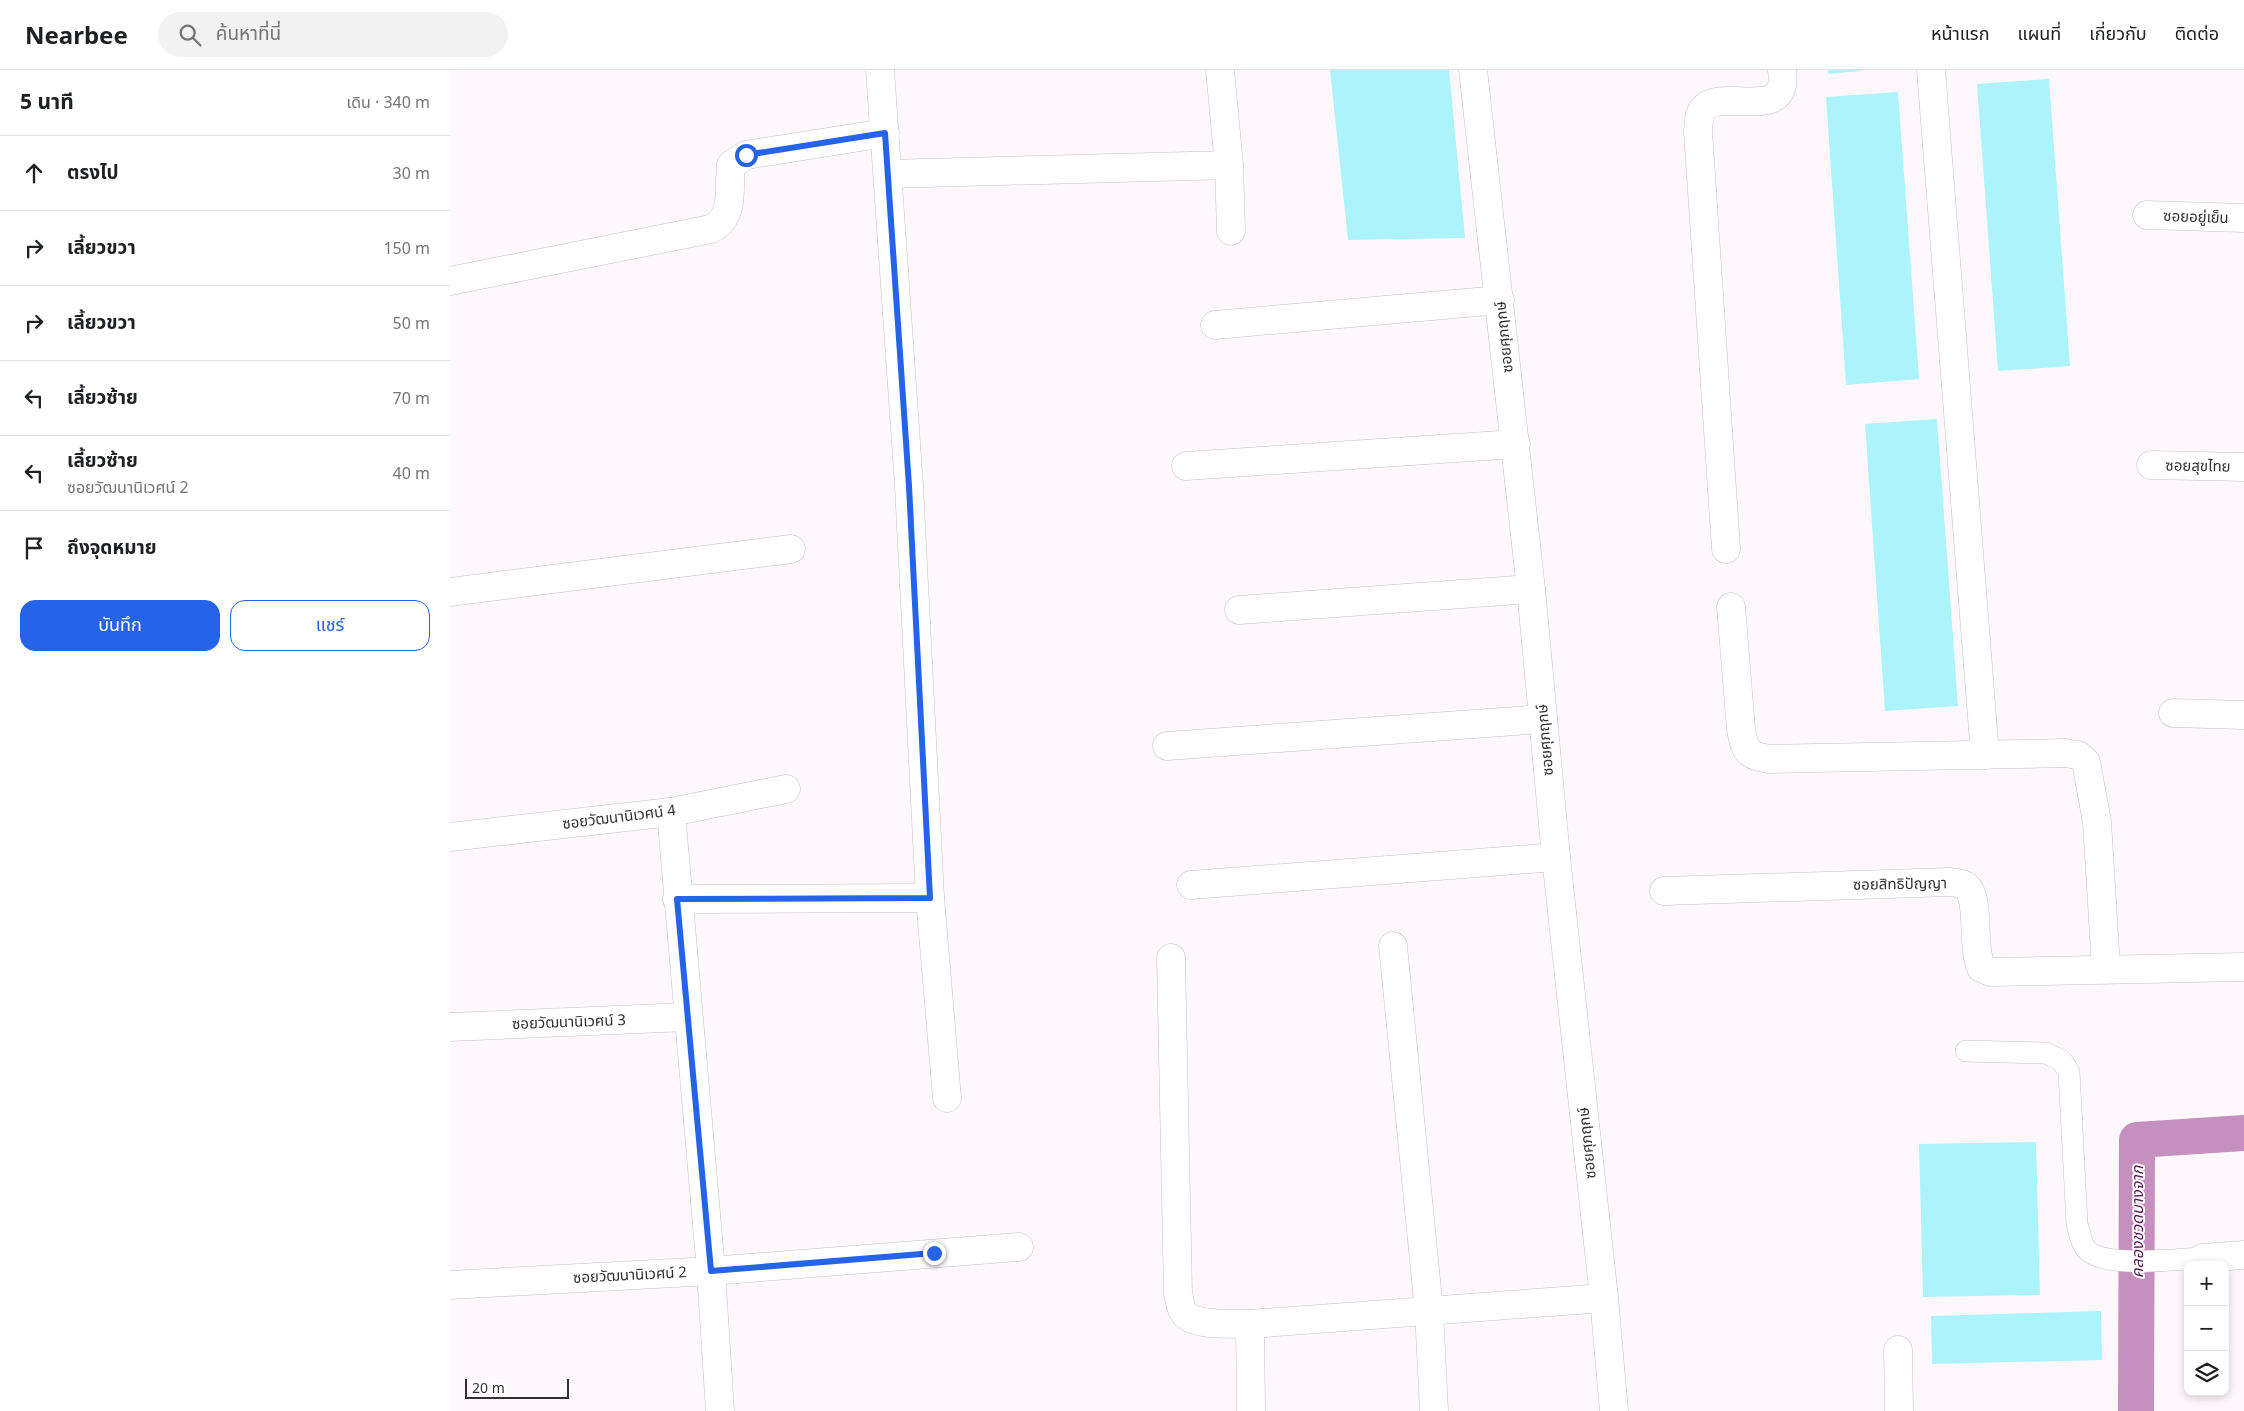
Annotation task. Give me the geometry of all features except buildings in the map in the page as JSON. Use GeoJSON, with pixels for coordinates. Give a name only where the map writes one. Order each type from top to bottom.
{"type":"FeatureCollection","features":[{"type":"Feature","properties":{"kind":"street"},"geometry":{"type":"LineString","coordinates":[[880,70],[909,486],[930,898],[947,1098]]}},
{"type":"Feature","properties":{"kind":"street"},"geometry":{"type":"LineString","coordinates":[[1220,70],[1229,165],[1231,231]]}},
{"type":"Feature","properties":{"kind":"street","name":"ซอยศุภฤกษ์"},"geometry":{"type":"LineString","coordinates":[[1473,70],[1516,444],[1556,858],[1604,1298],[1614,1411]]}},
{"type":"Feature","properties":{"kind":"street"},"geometry":{"type":"LineString","coordinates":[[1726,549],[1698,132],[1699,116],[1702,110],[1711,102],[1766,101],[1776,96],[1781,89],[1782,70]]}},
{"type":"Feature","properties":{"kind":"street"},"geometry":{"type":"LineString","coordinates":[[1931,70],[1986,754]]}},
{"type":"Feature","properties":{"kind":"street"},"geometry":{"type":"LineString","coordinates":[[450,281],[711,228],[719,225],[728,211],[732,192],[732,165],[736,160],[746,155],[885,133]]}},
{"type":"Feature","properties":{"kind":"street"},"geometry":{"type":"LineString","coordinates":[[888,174],[1229,165]]}},
{"type":"Feature","properties":{"kind":"street","name":"ซอยอยู่เย็น"},"geometry":{"type":"LineString","coordinates":[[2147,216],[2244,218]]}},
{"type":"Feature","properties":{"kind":"street"},"geometry":{"type":"LineString","coordinates":[[1216,325],[1500,300]]}},
{"type":"Feature","properties":{"kind":"street"},"geometry":{"type":"LineString","coordinates":[[1186,466],[1516,444]]}},
{"type":"Feature","properties":{"kind":"street","name":"ซอยสุขไทย"},"geometry":{"type":"LineString","coordinates":[[2151,466],[2244,467]]}},
{"type":"Feature","properties":{"kind":"street"},"geometry":{"type":"LineString","coordinates":[[450,592],[791,549]]}},
{"type":"Feature","properties":{"kind":"street"},"geometry":{"type":"LineString","coordinates":[[1239,610],[1531,589]]}},
{"type":"Feature","properties":{"kind":"street"},"geometry":{"type":"LineString","coordinates":[[1731,607],[1740,729],[1745,749],[1755,757],[1770,759],[2065,753],[2078,755],[2086,762],[2097,822],[2106,968]]}},
{"type":"Feature","properties":{"kind":"street"},"geometry":{"type":"LineString","coordinates":[[2173,713],[2244,714]]}},
{"type":"Feature","properties":{"kind":"street"},"geometry":{"type":"LineString","coordinates":[[1167,746],[1543,719]]}},
{"type":"Feature","properties":{"kind":"street","name":"ซอยวัฒนานิเวศน์ 4"},"geometry":{"type":"LineString","coordinates":[[450,837],[671,812],[786,789]]}},
{"type":"Feature","properties":{"kind":"street"},"geometry":{"type":"LineString","coordinates":[[671,812],[677,899],[711,1271],[720,1411]]}},
{"type":"Feature","properties":{"kind":"street"},"geometry":{"type":"LineString","coordinates":[[1191,885],[1556,858]]}},
{"type":"Feature","properties":{"kind":"street","name":"ซอยสิทธิปัญญา"},"geometry":{"type":"LineString","coordinates":[[1664,891],[1940,882],[1963,883],[1970,889],[1973,899],[1977,958],[1981,968],[1991,972],[2106,968],[2244,967]]}},
{"type":"Feature","properties":{"kind":"street"},"geometry":{"type":"LineString","coordinates":[[677,899],[930,898]]}},
{"type":"Feature","properties":{"kind":"street"},"geometry":{"type":"LineString","coordinates":[[1393,946],[1429,1311],[1434,1411]]}},
{"type":"Feature","properties":{"kind":"street"},"geometry":{"type":"LineString","coordinates":[[1171,958],[1178,1294],[1183,1312],[1192,1320],[1207,1323],[1250,1324],[1604,1298]]}},
{"type":"Feature","properties":{"kind":"street","name":"ซอยวัฒนานิเวศน์ 3"},"geometry":{"type":"LineString","coordinates":[[450,1027],[688,1017]]}},
{"type":"Feature","properties":{"kind":"street","name":"ซอยวัฒนานิเวศน์ 2"},"geometry":{"type":"LineString","coordinates":[[450,1285],[711,1271],[1019,1247]]}},
{"type":"Feature","properties":{"kind":"street"},"geometry":{"type":"LineString","coordinates":[[2202,1258],[2244,1255]]}},
{"type":"Feature","properties":{"kind":"street"},"geometry":{"type":"LineString","coordinates":[[1250,1324],[1251,1411]]}},
{"type":"Feature","properties":{"kind":"street"},"geometry":{"type":"LineString","coordinates":[[1898,1350],[1899,1411]]}},
{"type":"Feature","properties":{"kind":"lane"},"geometry":{"type":"LineString","coordinates":[[1966,1051],[2046,1053],[2062,1061],[2069,1072],[2077,1224],[2084,1247],[2095,1256],[2113,1261],[2202,1258]]}},
{"type":"Feature","properties":{"kind":"waterway","name":"คลองชวดบางจาก"},"geometry":{"type":"LineString","coordinates":[[2136,1411],[2137,1140],[2244,1133]]}},
{"type":"Feature","properties":{"kind":"route"},"geometry":{"type":"LineString","coordinates":[[746,155],[885,133],[909,486],[930,898],[677,899],[711,1271],[934,1253]]}}]}
